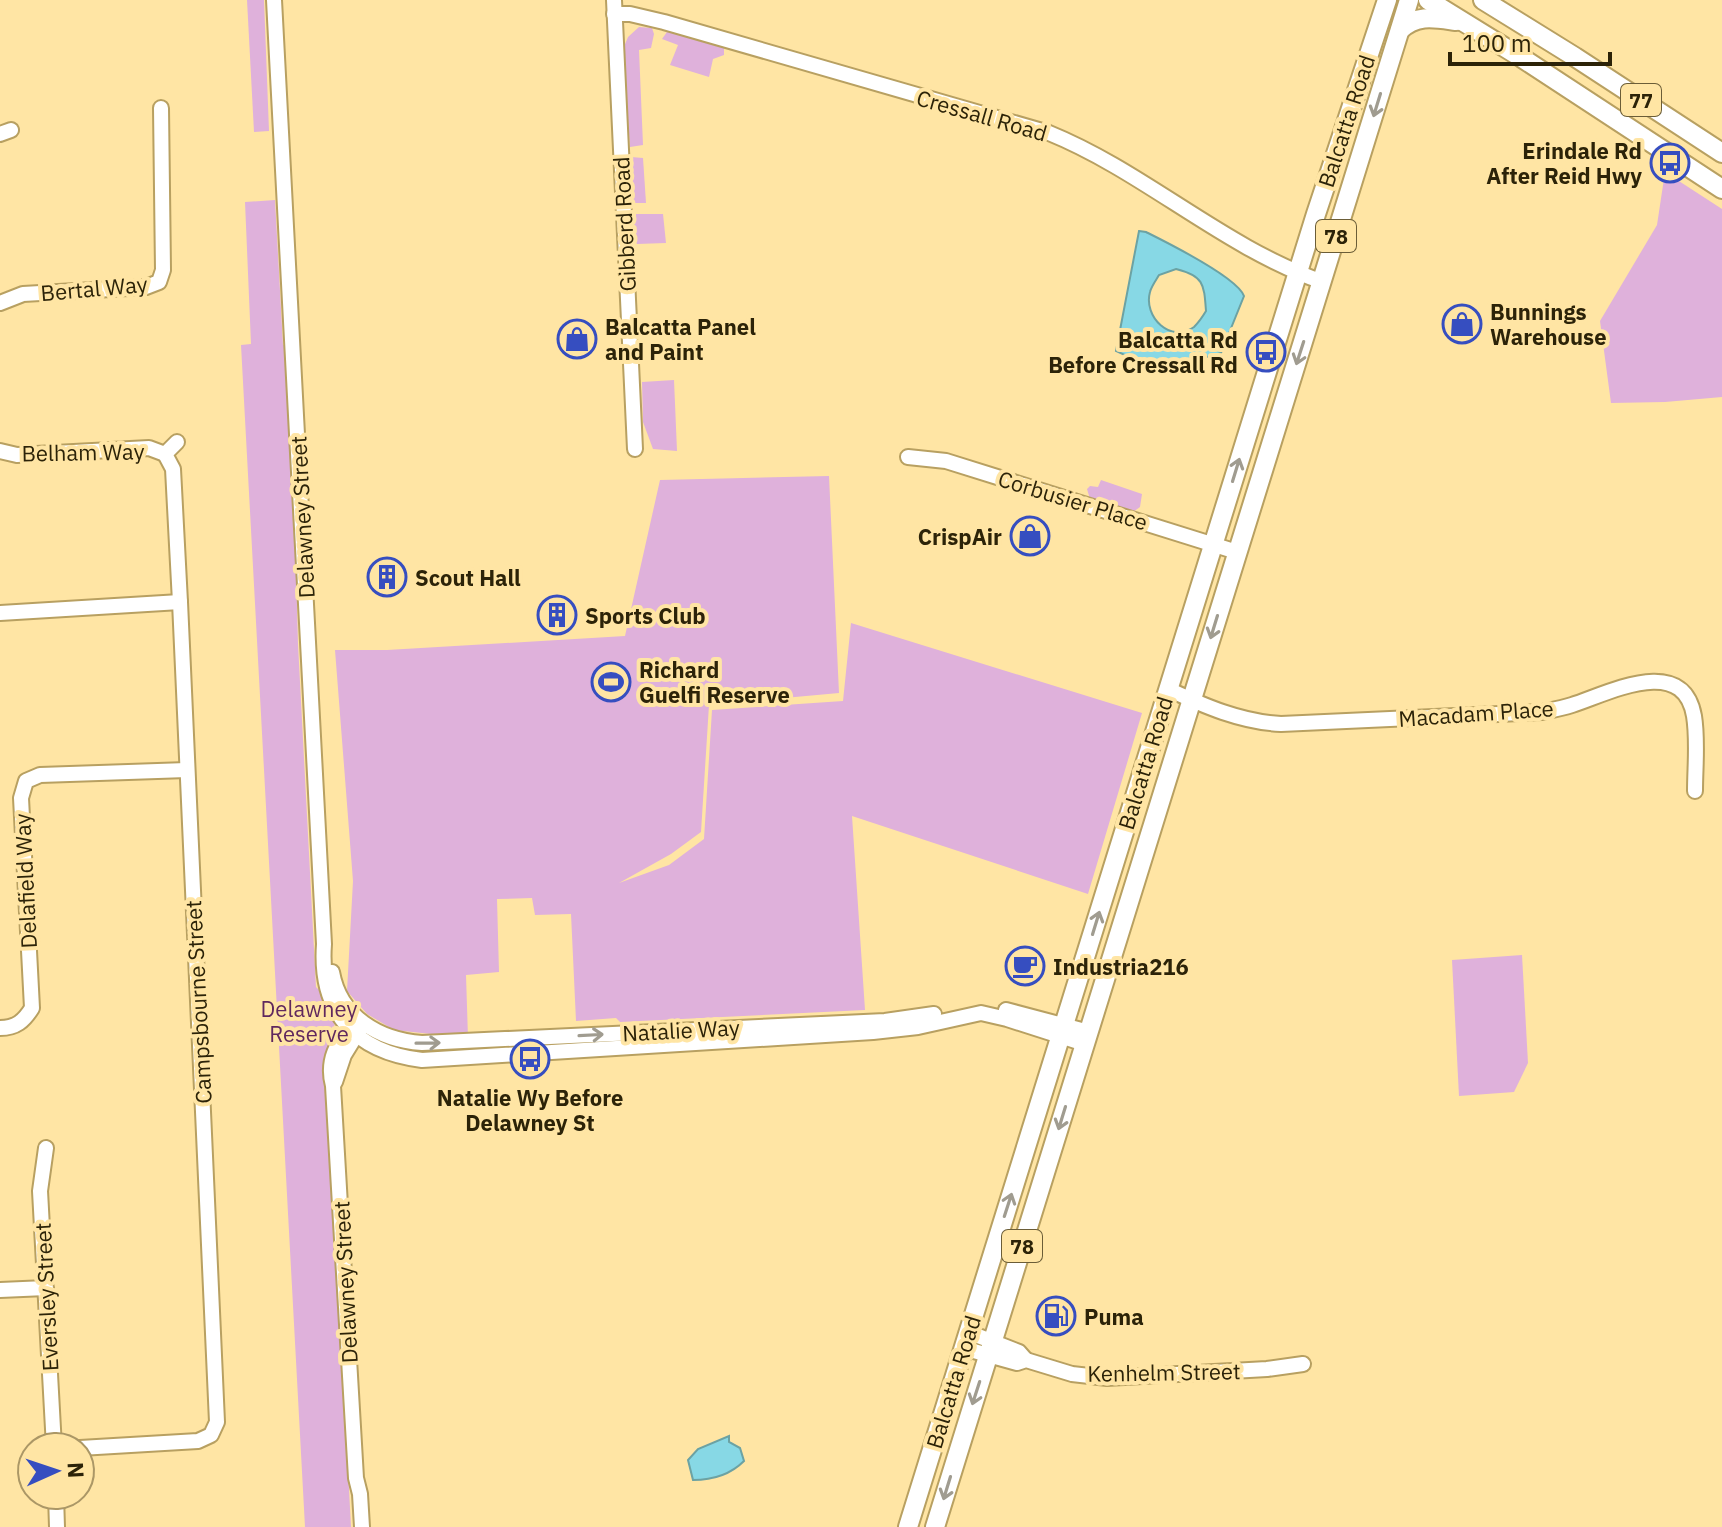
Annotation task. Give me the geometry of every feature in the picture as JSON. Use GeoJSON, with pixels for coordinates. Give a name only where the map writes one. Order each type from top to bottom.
{"type":"FeatureCollection","features":[{"type":"Feature","properties":{"kind":"main road"},"geometry":{"type":"LineString","coordinates":[[1373,0],[1376,29]]}},
{"type":"Feature","properties":{"kind":"main road","name":"Balcatta Road"},"geometry":{"type":"LineString","coordinates":[[908,1527],[1212,544],[1387,0]]}},
{"type":"Feature","properties":{"kind":"main road","name":"Balcatta Road"},"geometry":{"type":"LineString","coordinates":[[935,1527],[1409,0]]}},
{"type":"Feature","properties":{"kind":"main road","name":"77"},"geometry":{"type":"LineString","coordinates":[[1428,0],[1722,189]]}},
{"type":"Feature","properties":{"kind":"main road","name":"77"},"geometry":{"type":"LineString","coordinates":[[1483,0],[1722,153]]}},
{"type":"Feature","properties":{"kind":"main road"},"geometry":{"type":"LineString","coordinates":[[1400,30],[1409,21],[1422,18],[1463,22]]}},
{"type":"Feature","properties":{"kind":"street","name":"Delawney Street"},"geometry":{"type":"LineString","coordinates":[[274,0],[323,965],[325,984],[333,1006],[356,1027],[330,1061],[356,1478],[362,1527]]}},
{"type":"Feature","properties":{"kind":"street","name":"Cressall Road"},"geometry":{"type":"LineString","coordinates":[[614,7],[1049,133],[1091,153],[1297,274],[1323,282]]}},
{"type":"Feature","properties":{"kind":"street","name":"Gibberd Road"},"geometry":{"type":"LineString","coordinates":[[614,7],[635,449]]}},
{"type":"Feature","properties":{"kind":"street","name":"Bertal Way"},"geometry":{"type":"LineString","coordinates":[[0,303],[23,294],[146,287],[159,282],[163,270],[161,108]]}},
{"type":"Feature","properties":{"kind":"street"},"geometry":{"type":"LineString","coordinates":[[165,454],[177,442]]}},
{"type":"Feature","properties":{"kind":"street","name":"Belham Way"},"geometry":{"type":"LineString","coordinates":[[0,451],[17,455],[149,448],[165,454]]}},
{"type":"Feature","properties":{"kind":"street","name":"Campsbourne Street"},"geometry":{"type":"LineString","coordinates":[[96,1447],[198,1441],[211,1435],[217,1422],[173,469],[165,454]]}},
{"type":"Feature","properties":{"kind":"street","name":"Corbusier Place"},"geometry":{"type":"LineString","coordinates":[[908,457],[949,461],[1237,552]]}},
{"type":"Feature","properties":{"kind":"street"},"geometry":{"type":"LineString","coordinates":[[0,613],[180,602]]}},
{"type":"Feature","properties":{"kind":"street","name":"Macadam Place"},"geometry":{"type":"LineString","coordinates":[[1168,689],[1191,701],[1241,718],[1275,724],[1298,724],[1542,712],[1572,705],[1629,684],[1667,683],[1689,701],[1694,716],[1695,791]]}},
{"type":"Feature","properties":{"kind":"street","name":"Delafield Way"},"geometry":{"type":"LineString","coordinates":[[0,1028],[10,1028],[24,1021],[32,1008],[21,798],[26,781],[40,775],[187,770]]}},
{"type":"Feature","properties":{"kind":"street","name":"Natalie Way"},"geometry":{"type":"LineString","coordinates":[[356,1027],[399,1056],[422,1060],[873,1032],[918,1027],[979,1013],[1087,1038]]}},
{"type":"Feature","properties":{"kind":"street","name":"Eversley Street"},"geometry":{"type":"LineString","coordinates":[[46,1148],[40,1191],[53,1431]]}},
{"type":"Feature","properties":{"kind":"street"},"geometry":{"type":"LineString","coordinates":[[0,1290],[46,1288]]}},
{"type":"Feature","properties":{"kind":"street","name":"Kenhelm Street"},"geometry":{"type":"LineString","coordinates":[[965,1340],[1019,1352],[1026,1360],[1072,1374],[1107,1378],[1267,1369],[1303,1364]]}},
{"type":"Feature","properties":{"kind":"street","name":"Delawney Street"},"geometry":{"type":"LineString","coordinates":[[354,1527],[352,1493],[356,1478]]}},
{"type":"Feature","properties":{"kind":"green space"},"geometry":{"type":"Polygon","coordinates":[[[247,0],[264,0],[269,131],[254,132],[247,0]]]}},
{"type":"Feature","properties":{"kind":"green space"},"geometry":{"type":"Polygon","coordinates":[[[639,27],[652,28],[654,34],[651,48],[639,50],[643,145],[630,147],[623,49],[628,37],[639,27]]]}},
{"type":"Feature","properties":{"kind":"green space"},"geometry":{"type":"Polygon","coordinates":[[[667,32],[724,46],[724,55],[713,59],[709,77],[670,65],[678,45],[662,39],[667,32]]]}},
{"type":"Feature","properties":{"kind":"green space"},"geometry":{"type":"Polygon","coordinates":[[[631,157],[643,158],[646,203],[631,203],[631,157]]]}},
{"type":"Feature","properties":{"kind":"green space"},"geometry":{"type":"Polygon","coordinates":[[[1665,172],[1722,209],[1722,397],[1611,403],[1600,321],[1657,225],[1665,172]]]}},
{"type":"Feature","properties":{"kind":"green space","name":"Delawney Reserve"},"geometry":{"type":"Polygon","coordinates":[[[275,200],[283,345],[290,345],[298,644],[316,987],[329,1003],[334,1017],[333,1034],[326,1053],[351,1527],[305,1527],[241,345],[251,344],[245,202],[275,200]]]}},
{"type":"Feature","properties":{"kind":"green space"},"geometry":{"type":"Polygon","coordinates":[[[635,214],[663,214],[666,243],[637,244],[632,217],[635,214]]]}},
{"type":"Feature","properties":{"kind":"green space"},"geometry":{"type":"Polygon","coordinates":[[[674,380],[677,451],[653,449],[643,422],[642,382],[674,380]]]}},
{"type":"Feature","properties":{"kind":"green space"},"geometry":{"type":"Polygon","coordinates":[[[829,476],[839,693],[709,705],[701,832],[671,854],[619,883],[669,865],[704,839],[712,710],[843,701],[851,623],[1142,713],[1088,894],[852,816],[865,1010],[620,1022],[616,1018],[576,1021],[571,914],[535,915],[532,898],[497,899],[499,972],[466,975],[468,1038],[394,1030],[367,1014],[347,991],[353,881],[335,650],[387,650],[625,636],[660,480],[829,476]]]}},
{"type":"Feature","properties":{"kind":"green space"},"geometry":{"type":"Polygon","coordinates":[[[1101,480],[1142,494],[1140,507],[1133,512],[1090,499],[1087,489],[1090,486],[1098,487],[1101,480]]]}},
{"type":"Feature","properties":{"kind":"green space"},"geometry":{"type":"Polygon","coordinates":[[[1522,955],[1528,1063],[1514,1092],[1459,1096],[1452,960],[1522,955]]]}},
{"type":"Feature","properties":{"kind":"water"},"geometry":{"type":"Polygon","coordinates":[[[1139,231],[1170,244],[1216,270],[1239,288],[1244,296],[1221,353],[1159,371],[1116,351],[1139,231]],[[1176,269],[1159,275],[1152,286],[1149,301],[1155,319],[1168,330],[1176,332],[1194,327],[1206,311],[1201,282],[1176,269]]]}},
{"type":"Feature","properties":{"kind":"water"},"geometry":{"type":"Polygon","coordinates":[[[729,1436],[729,1442],[740,1448],[744,1461],[720,1476],[693,1480],[688,1460],[698,1449],[729,1436]]]}},
{"type":"Feature","properties":{"kind":"place","name":"Erindale Rd After Reid Hwy"},"geometry":{"type":"Point","coordinates":[1670,163]}},
{"type":"Feature","properties":{"kind":"place","name":"Bunnings Warehouse"},"geometry":{"type":"Point","coordinates":[1462,324]}},
{"type":"Feature","properties":{"kind":"place","name":"Balcatta Panel and Paint"},"geometry":{"type":"Point","coordinates":[577,339]}},
{"type":"Feature","properties":{"kind":"place","name":"Balcatta Rd Before Cressall Rd"},"geometry":{"type":"Point","coordinates":[1266,352]}},
{"type":"Feature","properties":{"kind":"place","name":"CrispAir"},"geometry":{"type":"Point","coordinates":[1030,536]}},
{"type":"Feature","properties":{"kind":"place","name":"Scout Hall"},"geometry":{"type":"Point","coordinates":[387,577]}},
{"type":"Feature","properties":{"kind":"place","name":"Sports Club"},"geometry":{"type":"Point","coordinates":[557,615]}},
{"type":"Feature","properties":{"kind":"place","name":"Richard Guelfi Reserve"},"geometry":{"type":"Point","coordinates":[611,682]}},
{"type":"Feature","properties":{"kind":"place","name":"Industria216"},"geometry":{"type":"Point","coordinates":[1025,966]}},
{"type":"Feature","properties":{"kind":"place","name":"Natalie Wy Before Delawney St"},"geometry":{"type":"Point","coordinates":[530,1059]}},
{"type":"Feature","properties":{"kind":"place","name":"Puma"},"geometry":{"type":"Point","coordinates":[1056,1316]}}]}
